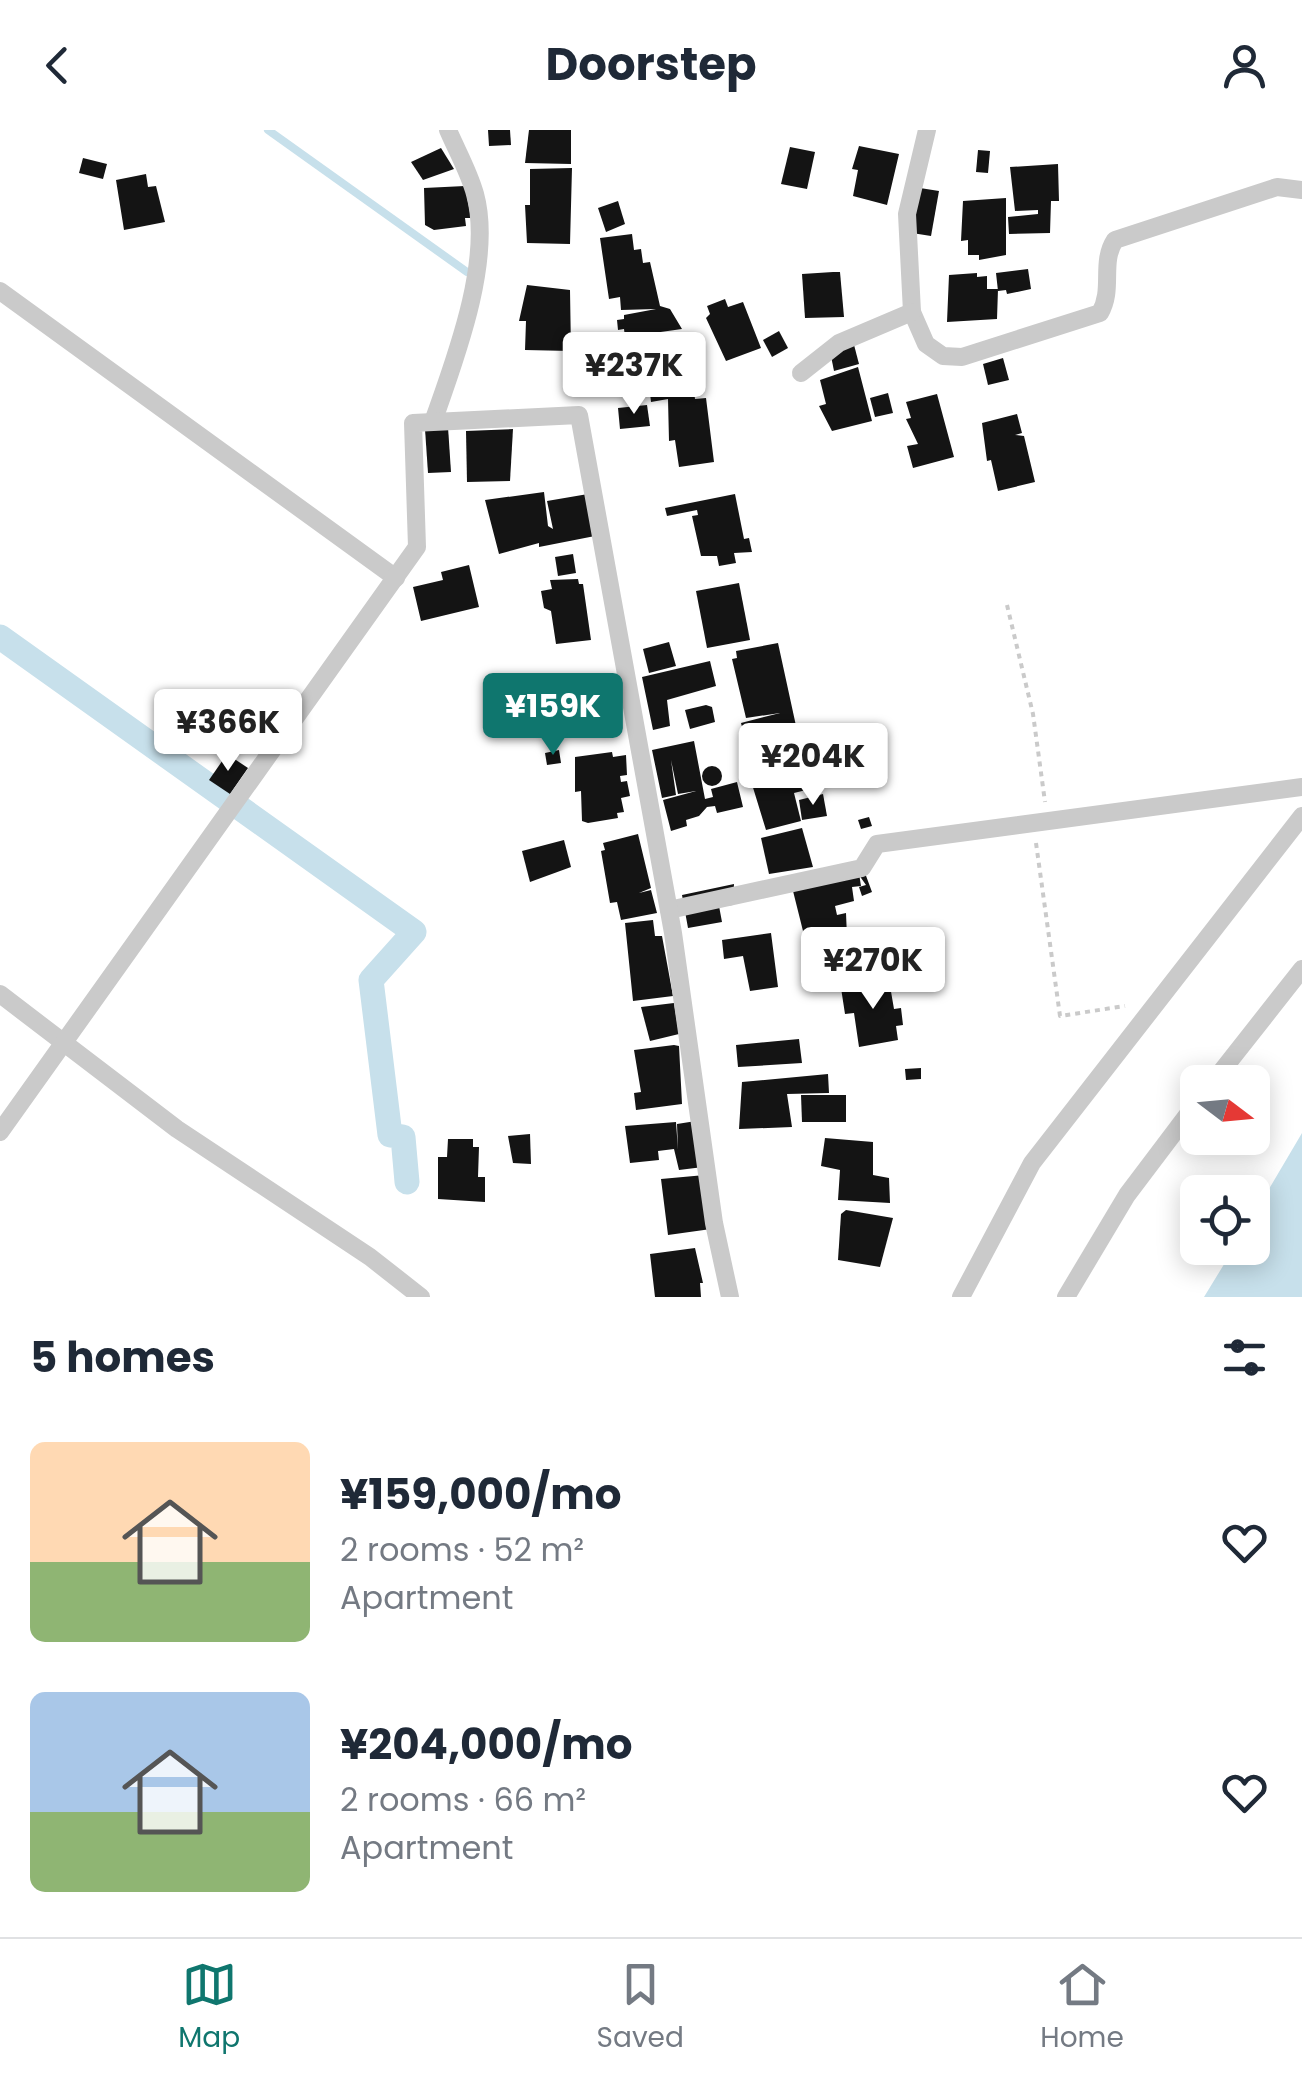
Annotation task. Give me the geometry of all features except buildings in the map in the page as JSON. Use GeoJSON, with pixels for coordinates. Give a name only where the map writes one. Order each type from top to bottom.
{"type":"FeatureCollection","features":[{"type":"Feature","properties":{"kind":"street"},"geometry":{"type":"LineString","coordinates":[[434,420],[456,356],[481,244],[476,195],[448,130]]}},
{"type":"Feature","properties":{"kind":"street"},"geometry":{"type":"LineString","coordinates":[[927,130],[907,214],[912,312],[926,344],[943,356],[962,357],[1100,313],[1108,300],[1106,254],[1115,240],[1277,188],[1302,190]]}},
{"type":"Feature","properties":{"kind":"street"},"geometry":{"type":"LineString","coordinates":[[0,291],[396,578]]}},
{"type":"Feature","properties":{"kind":"street"},"geometry":{"type":"LineString","coordinates":[[801,372],[839,343],[912,312]]}},
{"type":"Feature","properties":{"kind":"street"},"geometry":{"type":"LineString","coordinates":[[0,1132],[418,547],[413,424],[579,415],[669,910],[714,1223],[730,1297]]}},
{"type":"Feature","properties":{"kind":"street"},"geometry":{"type":"LineString","coordinates":[[669,910],[862,868],[877,844],[1302,787]]}},
{"type":"Feature","properties":{"kind":"street"},"geometry":{"type":"LineString","coordinates":[[961,1297],[1032,1164],[1302,816]]}},
{"type":"Feature","properties":{"kind":"street"},"geometry":{"type":"LineString","coordinates":[[1226,1065],[1302,969]]}},
{"type":"Feature","properties":{"kind":"street"},"geometry":{"type":"LineString","coordinates":[[0,994],[65,1040],[177,1130],[422,1297]]}},
{"type":"Feature","properties":{"kind":"street"},"geometry":{"type":"LineString","coordinates":[[1066,1297],[1127,1194],[1180,1125]]}},
{"type":"Feature","properties":{"kind":"path"},"geometry":{"type":"LineString","coordinates":[[1007,605],[1033,714],[1060,1016],[1158,1002]]}},
{"type":"Feature","properties":{"kind":"water"},"geometry":{"type":"Polygon","coordinates":[[[1302,1133],[1302,1297],[1204,1297],[1224,1265],[1270,1265],[1270,1187],[1302,1133]]]}},
{"type":"Feature","properties":{"kind":"waterway"},"geometry":{"type":"LineString","coordinates":[[268,130],[467,272]]}},
{"type":"Feature","properties":{"kind":"waterway"},"geometry":{"type":"LineString","coordinates":[[0,637],[414,932],[371,980],[390,1135],[403,1137],[407,1182]]}}]}
